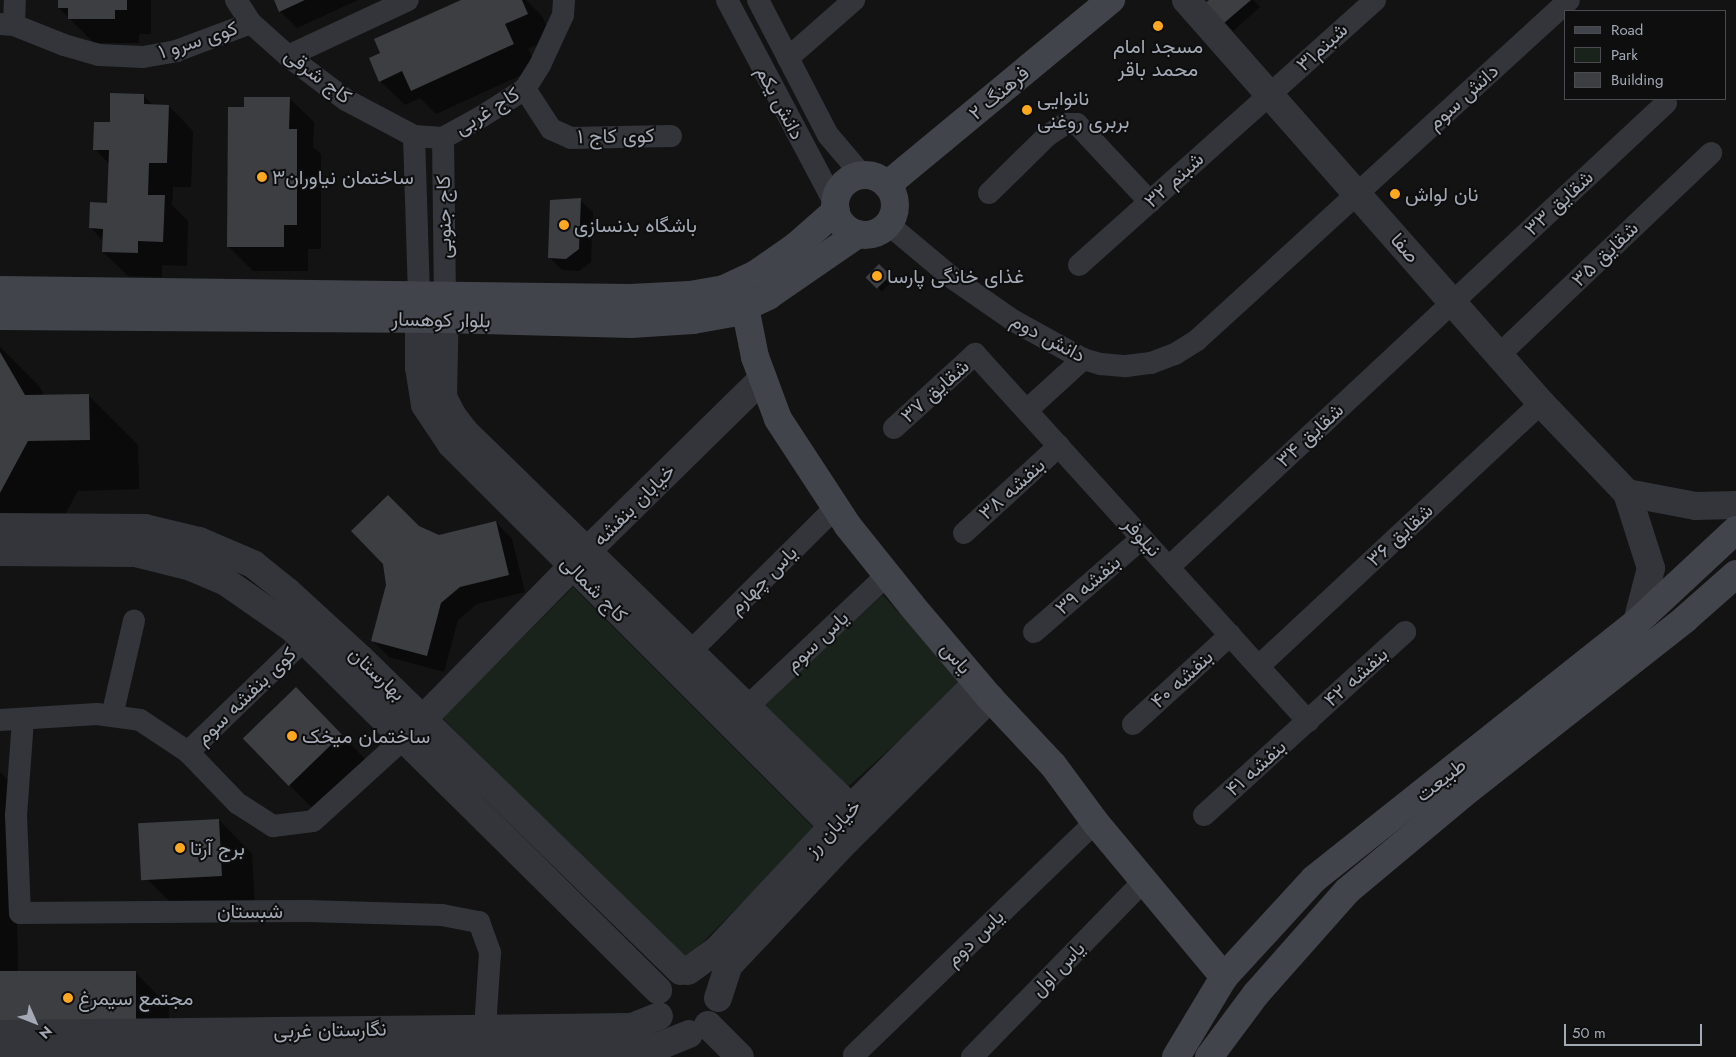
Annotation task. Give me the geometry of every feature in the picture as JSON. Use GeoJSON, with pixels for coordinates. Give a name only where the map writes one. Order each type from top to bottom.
{"type":"FeatureCollection","features":[{"type":"Feature","properties":{"kind":"main road","name":"فرهنگ ۲"},"geometry":{"type":"LineString","coordinates":[[887,185],[1111,0]]}},
{"type":"Feature","properties":{"kind":"main road"},"geometry":{"type":"LineString","coordinates":[[862,175],[880,179],[887,185],[894,200],[894,208],[888,224],[874,233],[858,234],[844,226],[835,208],[840,188],[854,177],[862,175]]}},
{"type":"Feature","properties":{"kind":"main road","name":"بلوار کوهسار"},"geometry":{"type":"LineString","coordinates":[[0,316],[432,308],[690,295],[724,289],[756,274],[796,246],[835,208]]}},
{"type":"Feature","properties":{"kind":"main road","name":"بلوار کوهسار"},"geometry":{"type":"LineString","coordinates":[[0,290],[432,308],[631,324],[693,320],[732,313],[768,296],[858,234]]}},
{"type":"Feature","properties":{"kind":"main road","name":"یاس"},"geometry":{"type":"LineString","coordinates":[[744,307],[755,357],[778,420],[836,507],[887,575],[984,690],[1053,765],[1095,822],[1224,977]]}},
{"type":"Feature","properties":{"kind":"main road","name":"طبیعت"},"geometry":{"type":"LineString","coordinates":[[1176,1057],[1224,977],[1314,879],[1477,752],[1637,622],[1736,530]]}},
{"type":"Feature","properties":{"kind":"main road","name":"طبیعت"},"geometry":{"type":"LineString","coordinates":[[1209,1057],[1256,994],[1348,891],[1463,794],[1685,619],[1736,574]]}},
{"type":"Feature","properties":{"kind":"street"},"geometry":{"type":"LineString","coordinates":[[7,24],[15,0]]}},
{"type":"Feature","properties":{"kind":"street","name":"کاج شرقی"},"geometry":{"type":"LineString","coordinates":[[236,0],[251,23],[288,56],[346,100],[414,136]]}},
{"type":"Feature","properties":{"kind":"street"},"geometry":{"type":"LineString","coordinates":[[288,56],[408,0]]}},
{"type":"Feature","properties":{"kind":"street","name":"کاج غربی"},"geometry":{"type":"LineString","coordinates":[[443,138],[525,89],[540,65],[563,15],[564,0]]}},
{"type":"Feature","properties":{"kind":"street","name":"دانش یکم"},"geometry":{"type":"LineString","coordinates":[[727,0],[835,208]]}},
{"type":"Feature","properties":{"kind":"street","name":"دانش یکم"},"geometry":{"type":"LineString","coordinates":[[758,0],[828,135],[862,175]]}},
{"type":"Feature","properties":{"kind":"street"},"geometry":{"type":"LineString","coordinates":[[788,58],[854,0]]}},
{"type":"Feature","properties":{"kind":"street","name":"شبنم۳۱"},"geometry":{"type":"LineString","coordinates":[[1270,95],[1375,0]]}},
{"type":"Feature","properties":{"kind":"street","name":"دانش سوم"},"geometry":{"type":"LineString","coordinates":[[1357,194],[1569,0]]}},
{"type":"Feature","properties":{"kind":"street","name":"صفا"},"geometry":{"type":"LineString","coordinates":[[1192,2],[1270,95],[1541,403],[1627,493]]}},
{"type":"Feature","properties":{"kind":"street","name":"کوی سرو ۱"},"geometry":{"type":"LineString","coordinates":[[7,24],[64,45],[99,55],[142,57],[176,51],[251,23]]}},
{"type":"Feature","properties":{"kind":"street","name":"کوی کاج ۱"},"geometry":{"type":"LineString","coordinates":[[525,89],[551,129],[571,138],[671,136]]}},
{"type":"Feature","properties":{"kind":"street","name":"شبنم ۳۲"},"geometry":{"type":"LineString","coordinates":[[1079,265],[1270,95]]}},
{"type":"Feature","properties":{"kind":"street","name":"شقایق ۳۳"},"geometry":{"type":"LineString","coordinates":[[1452,302],[1666,103]]}},
{"type":"Feature","properties":{"kind":"street"},"geometry":{"type":"LineString","coordinates":[[989,193],[1046,136],[1065,124],[1077,124],[1150,202]]}},
{"type":"Feature","properties":{"kind":"street"},"geometry":{"type":"LineString","coordinates":[[414,136],[443,138]]}},
{"type":"Feature","properties":{"kind":"street","name":"کاج جنوبی"},"geometry":{"type":"LineString","coordinates":[[414,136],[432,308]]}},
{"type":"Feature","properties":{"kind":"street","name":"کاج جنوبی"},"geometry":{"type":"LineString","coordinates":[[432,308],[443,138]]}},
{"type":"Feature","properties":{"kind":"street","name":"شقایق ۳۵"},"geometry":{"type":"LineString","coordinates":[[1499,355],[1711,153]]}},
{"type":"Feature","properties":{"kind":"street","name":"دانش دوم"},"geometry":{"type":"LineString","coordinates":[[888,224],[955,280],[1014,321],[1083,359],[1101,364],[1126,366],[1151,363],[1175,354],[1196,341],[1357,194]]}},
{"type":"Feature","properties":{"kind":"street","name":"شقایق ۳۴"},"geometry":{"type":"LineString","coordinates":[[1168,567],[1452,302]]}},
{"type":"Feature","properties":{"kind":"street","name":"کاج شمالی"},"geometry":{"type":"LineString","coordinates":[[432,308],[418,367],[425,405],[451,444],[579,559],[690,652],[747,707],[849,824]]}},
{"type":"Feature","properties":{"kind":"street","name":"نیلوفر"},"geometry":{"type":"LineString","coordinates":[[975,354],[1308,721]]}},
{"type":"Feature","properties":{"kind":"street","name":"شقایق ۳۷"},"geometry":{"type":"LineString","coordinates":[[894,428],[975,354]]}},
{"type":"Feature","properties":{"kind":"street"},"geometry":{"type":"LineString","coordinates":[[1027,410],[1083,359]]}},
{"type":"Feature","properties":{"kind":"street","name":"خیابان بنفشه"},"geometry":{"type":"LineString","coordinates":[[403,739],[579,559],[763,378]]}},
{"type":"Feature","properties":{"kind":"street","name":"شقایق ۳۶"},"geometry":{"type":"LineString","coordinates":[[1259,666],[1541,403]]}},
{"type":"Feature","properties":{"kind":"street","name":"بنفشه ۳۸"},"geometry":{"type":"LineString","coordinates":[[964,532],[1059,446]]}},
{"type":"Feature","properties":{"kind":"street"},"geometry":{"type":"LineString","coordinates":[[1637,622],[1651,568],[1627,493],[1696,506],[1736,505]]}},
{"type":"Feature","properties":{"kind":"street","name":"یاس چهارم"},"geometry":{"type":"LineString","coordinates":[[690,652],[836,507]]}},
{"type":"Feature","properties":{"kind":"street","name":"بهارستان"},"geometry":{"type":"LineString","coordinates":[[0,527],[145,528],[199,541],[253,564],[288,592],[423,718],[684,971]]}},
{"type":"Feature","properties":{"kind":"street","name":"بنفشه ۳۹"},"geometry":{"type":"LineString","coordinates":[[1034,632],[1142,538]]}},
{"type":"Feature","properties":{"kind":"street","name":"بهارستان"},"geometry":{"type":"LineString","coordinates":[[0,552],[135,553],[191,567],[226,582],[292,628],[403,739],[658,1003]]}},
{"type":"Feature","properties":{"kind":"street","name":"کاج شمالی"},"geometry":{"type":"LineString","coordinates":[[579,559],[849,824]]}},
{"type":"Feature","properties":{"kind":"street","name":"یاس سوم"},"geometry":{"type":"LineString","coordinates":[[747,707],[887,575]]}},
{"type":"Feature","properties":{"kind":"street"},"geometry":{"type":"LineString","coordinates":[[112,716],[134,620]]}},
{"type":"Feature","properties":{"kind":"street","name":"بنفشه ۴۲"},"geometry":{"type":"LineString","coordinates":[[1308,721],[1405,632]]}},
{"type":"Feature","properties":{"kind":"street","name":"بنفشه ۴۰"},"geometry":{"type":"LineString","coordinates":[[1134,724],[1230,635]]}},
{"type":"Feature","properties":{"kind":"street","name":"کوی بنفشه سوم"},"geometry":{"type":"LineString","coordinates":[[188,752],[304,640]]}},
{"type":"Feature","properties":{"kind":"street","name":"خیابان رز"},"geometry":{"type":"LineString","coordinates":[[684,971],[718,949],[849,824],[984,690]]}},
{"type":"Feature","properties":{"kind":"street"},"geometry":{"type":"LineString","coordinates":[[0,720],[97,714],[140,720],[188,752],[237,803],[274,826],[313,821],[403,739]]}},
{"type":"Feature","properties":{"kind":"street","name":"شبستان"},"geometry":{"type":"LineString","coordinates":[[22,720],[16,815],[20,912],[307,911],[442,914],[479,922],[490,953],[485,1045]]}},
{"type":"Feature","properties":{"kind":"street","name":"بنفشه ۴۱"},"geometry":{"type":"LineString","coordinates":[[1204,815],[1308,721]]}},
{"type":"Feature","properties":{"kind":"street","name":"یاس دوم"},"geometry":{"type":"LineString","coordinates":[[854,1055],[1095,822]]}},
{"type":"Feature","properties":{"kind":"street","name":"خیابان رز"},"geometry":{"type":"LineString","coordinates":[[718,998],[729,965],[849,824]]}},
{"type":"Feature","properties":{"kind":"street","name":"یاس اول"},"geometry":{"type":"LineString","coordinates":[[972,1057],[1144,881]]}},
{"type":"Feature","properties":{"kind":"street"},"geometry":{"type":"LineString","coordinates":[[684,971],[700,974],[709,980],[718,998],[714,1017],[698,1029],[678,1032],[668,1028],[658,1003],[663,981],[684,971]]}},
{"type":"Feature","properties":{"kind":"street","name":"نگارستان غربی"},"geometry":{"type":"LineString","coordinates":[[0,1054],[485,1045],[632,1027],[658,1003]]}},
{"type":"Feature","properties":{"kind":"street"},"geometry":{"type":"LineString","coordinates":[[698,1029],[740,1057]]}},
{"type":"Feature","properties":{"kind":"street","name":"نگارستان غربی"},"geometry":{"type":"LineString","coordinates":[[0,1034],[640,1050],[662,1045],[698,1029]]}},
{"type":"Feature","properties":{"kind":"green space"},"geometry":{"type":"Polygon","coordinates":[[[573,587],[816,830],[685,960],[442,718],[573,587]]]}},
{"type":"Feature","properties":{"kind":"green space"},"geometry":{"type":"Polygon","coordinates":[[[883,595],[963,683],[839,795],[759,707],[883,595]]]}},
{"type":"Feature","properties":{"kind":"building"},"geometry":{"type":"Polygon","coordinates":[[[58,0],[127,0],[127,10],[115,10],[115,19],[68,19],[68,8],[58,8],[58,0]]]}},
{"type":"Feature","properties":{"kind":"building"},"geometry":{"type":"Polygon","coordinates":[[[274,0],[305,0],[279,12],[274,0]]]}},
{"type":"Feature","properties":{"kind":"building"},"geometry":{"type":"Polygon","coordinates":[[[461,0],[522,0],[528,14],[505,24],[514,44],[411,91],[402,71],[379,82],[369,58],[380,53],[374,39],[461,0]]]}},
{"type":"Feature","properties":{"kind":"building"},"geometry":{"type":"Polygon","coordinates":[[[1209,0],[1251,0],[1224,23],[1205,3],[1209,0]]]}},
{"type":"Feature","properties":{"kind":"building"},"geometry":{"type":"Polygon","coordinates":[[[110,93],[144,94],[144,104],[169,105],[167,163],[149,163],[148,195],[165,195],[163,242],[138,241],[138,253],[102,252],[103,229],[89,228],[90,202],[107,203],[109,150],[93,150],[94,122],[110,122],[110,93]]]}},
{"type":"Feature","properties":{"kind":"building","name":"ساختمان نیاوران۳"},"geometry":{"type":"Polygon","coordinates":[[[244,97],[290,97],[289,129],[297,129],[297,225],[284,225],[284,247],[227,247],[228,107],[244,107],[244,97]]]}},
{"type":"Feature","properties":{"kind":"building","name":"باشگاه بدنسازی"},"geometry":{"type":"Polygon","coordinates":[[[581,198],[579,249],[566,259],[548,258],[550,200],[581,198]]]}},
{"type":"Feature","properties":{"kind":"building","name":"غذای خانگی پارسا"},"geometry":{"type":"Polygon","coordinates":[[[879,264],[890,275],[877,289],[866,277],[879,264]]]}},
{"type":"Feature","properties":{"kind":"building"},"geometry":{"type":"Polygon","coordinates":[[[0,352],[25,395],[89,394],[90,440],[28,441],[0,493],[0,352]]]}},
{"type":"Feature","properties":{"kind":"building"},"geometry":{"type":"Polygon","coordinates":[[[388,495],[419,526],[439,535],[496,521],[509,575],[460,587],[441,603],[427,656],[371,641],[386,585],[383,564],[351,531],[388,495]]]}},
{"type":"Feature","properties":{"kind":"building","name":"ساختمان میخک"},"geometry":{"type":"Polygon","coordinates":[[[296,687],[342,734],[289,786],[243,738],[296,687]]]}},
{"type":"Feature","properties":{"kind":"building","name":"برج آرتا"},"geometry":{"type":"Polygon","coordinates":[[[219,819],[222,876],[141,880],[138,823],[219,819]]]}},
{"type":"Feature","properties":{"kind":"building","name":"مجتمع سیمرغ"},"geometry":{"type":"Polygon","coordinates":[[[0,971],[136,971],[136,1025],[0,1025],[0,971]]]}},
{"type":"Feature","properties":{"kind":"place","name":"مسجد امام محمد باقر"},"geometry":{"type":"Point","coordinates":[1158,26]}},
{"type":"Feature","properties":{"kind":"place","name":"نانوایی بربری روغنی"},"geometry":{"type":"Point","coordinates":[1027,110]}},
{"type":"Feature","properties":{"kind":"place","name":"ساختمان نیاوران۳"},"geometry":{"type":"Point","coordinates":[262,177]}},
{"type":"Feature","properties":{"kind":"place","name":"نان لواش"},"geometry":{"type":"Point","coordinates":[1395,194]}},
{"type":"Feature","properties":{"kind":"place","name":"باشگاه بدنسازی"},"geometry":{"type":"Point","coordinates":[564,225]}},
{"type":"Feature","properties":{"kind":"place","name":"غذای خانگی پارسا"},"geometry":{"type":"Point","coordinates":[877,276]}},
{"type":"Feature","properties":{"kind":"place","name":"ساختمان میخک"},"geometry":{"type":"Point","coordinates":[292,736]}},
{"type":"Feature","properties":{"kind":"place","name":"برج آرتا"},"geometry":{"type":"Point","coordinates":[180,848]}},
{"type":"Feature","properties":{"kind":"place","name":"مجتمع سیمرغ"},"geometry":{"type":"Point","coordinates":[68,998]}}]}
